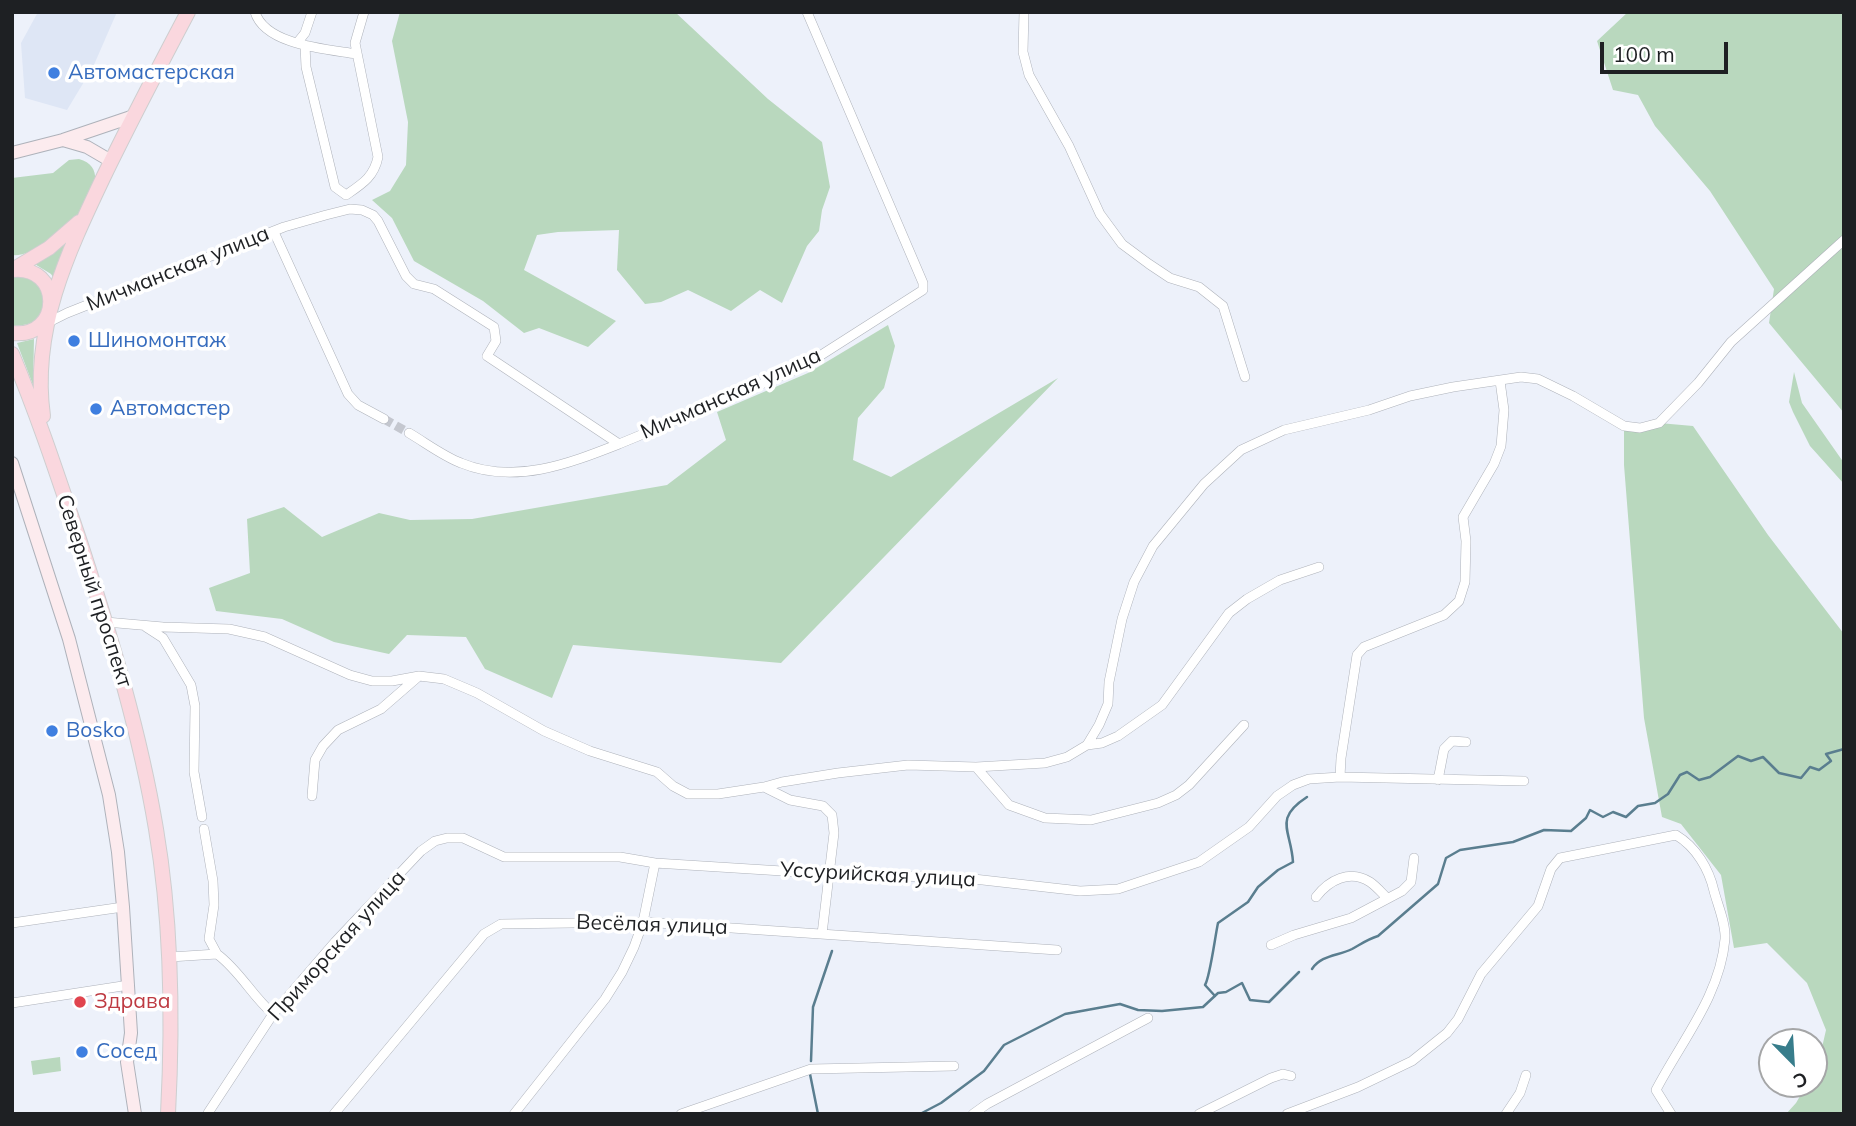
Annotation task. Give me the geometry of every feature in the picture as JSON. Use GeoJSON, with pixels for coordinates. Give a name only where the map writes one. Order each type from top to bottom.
{"type":"FeatureCollection","features":[{"type":"Feature","properties":{"kind":"main road"},"geometry":{"type":"LineString","coordinates":[[48,445],[40,383],[40,327],[91,203],[188,12]]}},
{"type":"Feature","properties":{"kind":"main road"},"geometry":{"type":"LineString","coordinates":[[12,270],[64,236],[80,221],[91,203]]}},
{"type":"Feature","properties":{"kind":"main road"},"geometry":{"type":"LineString","coordinates":[[12,270],[28,270],[40,277],[50,295],[50,308]]}},
{"type":"Feature","properties":{"kind":"main road"},"geometry":{"type":"LineString","coordinates":[[12,333],[27,333],[40,327]]}},
{"type":"Feature","properties":{"kind":"main road"},"geometry":{"type":"LineString","coordinates":[[12,354],[48,445]]}},
{"type":"Feature","properties":{"kind":"main road","name":"Северный проспект"},"geometry":{"type":"LineString","coordinates":[[48,445],[127,692],[157,830],[170,957],[168,1114]]}},
{"type":"Feature","properties":{"kind":"street"},"geometry":{"type":"LineString","coordinates":[[255,12],[262,27],[269,33],[301,44],[356,54]]}},
{"type":"Feature","properties":{"kind":"street"},"geometry":{"type":"LineString","coordinates":[[313,12],[301,44],[335,187],[346,195],[375,170],[379,157],[356,54],[355,43],[364,12]]}},
{"type":"Feature","properties":{"kind":"street","name":"Мичманская улица"},"geometry":{"type":"LineString","coordinates":[[40,327],[164,274],[274,232],[350,209],[373,215],[406,276],[414,284],[435,289],[494,327],[496,341],[487,356],[619,444],[804,366],[923,290],[923,283],[807,12]]}},
{"type":"Feature","properties":{"kind":"street"},"geometry":{"type":"LineString","coordinates":[[1024,12],[1023,52],[1029,75],[1069,146],[1100,214],[1122,244],[1170,278],[1199,287],[1223,306],[1245,377]]}},
{"type":"Feature","properties":{"kind":"street"},"geometry":{"type":"LineString","coordinates":[[12,153],[134,116]]}},
{"type":"Feature","properties":{"kind":"street"},"geometry":{"type":"LineString","coordinates":[[62,140],[87,147],[111,161]]}},
{"type":"Feature","properties":{"kind":"street"},"geometry":{"type":"LineString","coordinates":[[274,232],[348,394],[358,405],[384,419]]}},
{"type":"Feature","properties":{"kind":"street"},"geometry":{"type":"LineString","coordinates":[[1087,745],[1108,704],[1109,682],[1122,619],[1138,574],[1153,546],[1203,484],[1241,450],[1274,434],[1326,418],[1369,410],[1410,396],[1521,377],[1538,379],[1624,426],[1633,428],[1659,423],[1698,383],[1731,342],[1844,240]]}},
{"type":"Feature","properties":{"kind":"street"},"geometry":{"type":"LineString","coordinates":[[1500,381],[1504,410],[1502,438],[1494,464],[1463,517],[1466,541],[1465,582],[1459,601],[1444,615],[1364,647],[1357,655],[1340,758],[1340,777],[1524,781]]}},
{"type":"Feature","properties":{"kind":"street"},"geometry":{"type":"LineString","coordinates":[[409,433],[459,463],[496,472],[534,471],[570,463],[619,444]]}},
{"type":"Feature","properties":{"kind":"street"},"geometry":{"type":"LineString","coordinates":[[12,463],[69,639],[102,765],[118,852],[129,985],[131,1032],[127,1062],[135,1114]]}},
{"type":"Feature","properties":{"kind":"street"},"geometry":{"type":"LineString","coordinates":[[106,622],[229,629],[265,637],[350,675],[372,681],[419,677],[455,682],[544,731],[590,751],[657,772],[673,786],[688,794],[718,794],[805,778],[908,765],[976,767],[1045,763],[1066,757],[1087,745],[1102,743],[1118,736],[1162,705],[1229,613],[1247,599],[1280,580],[1319,567]]}},
{"type":"Feature","properties":{"kind":"street"},"geometry":{"type":"LineString","coordinates":[[144,626],[163,638],[191,685],[195,706],[194,772],[202,817]]}},
{"type":"Feature","properties":{"kind":"street"},"geometry":{"type":"LineString","coordinates":[[312,796],[315,760],[323,746],[338,730],[381,709],[419,677]]}},
{"type":"Feature","properties":{"kind":"street"},"geometry":{"type":"LineString","coordinates":[[976,767],[1009,805],[1045,818],[1091,820],[1157,803],[1175,795],[1189,785],[1244,726]]}},
{"type":"Feature","properties":{"kind":"street"},"geometry":{"type":"LineString","coordinates":[[1438,780],[1444,749],[1452,741],[1466,742]]}},
{"type":"Feature","properties":{"kind":"street","name":"Уссурийская улица"},"geometry":{"type":"LineString","coordinates":[[421,850],[435,841],[463,838],[504,857],[620,857],[655,863],[830,874],[965,878],[1080,891],[1118,889],[1199,862],[1249,827],[1277,796],[1293,785],[1309,779],[1340,777]]}},
{"type":"Feature","properties":{"kind":"street"},"geometry":{"type":"LineString","coordinates":[[764,787],[782,797],[823,806],[829,810],[834,833],[822,934]]}},
{"type":"Feature","properties":{"kind":"street"},"geometry":{"type":"LineString","coordinates":[[204,829],[213,881],[214,905],[209,939],[218,954],[233,966],[256,999],[273,1014]]}},
{"type":"Feature","properties":{"kind":"street"},"geometry":{"type":"LineString","coordinates":[[1293,1112],[1358,1087],[1422,1055],[1454,1025],[1481,974],[1538,906],[1551,869],[1560,858],[1676,835],[1696,852],[1711,879],[1725,937],[1713,990],[1656,1090],[1671,1114]]}},
{"type":"Feature","properties":{"kind":"street","name":"Приморская улица"},"geometry":{"type":"LineString","coordinates":[[208,1113],[273,1014],[335,942],[421,850]]}},
{"type":"Feature","properties":{"kind":"street"},"geometry":{"type":"LineString","coordinates":[[1271,945],[1294,935],[1351,919],[1402,891],[1411,882],[1414,858]]}},
{"type":"Feature","properties":{"kind":"street"},"geometry":{"type":"LineString","coordinates":[[514,1114],[604,999],[634,947],[643,922],[655,863]]}},
{"type":"Feature","properties":{"kind":"street"},"geometry":{"type":"LineString","coordinates":[[1316,897],[1325,886],[1338,878],[1353,876],[1370,881],[1387,898]]}},
{"type":"Feature","properties":{"kind":"street"},"geometry":{"type":"LineString","coordinates":[[12,923],[123,906]]}},
{"type":"Feature","properties":{"kind":"street","name":"Весёлая улица"},"geometry":{"type":"LineString","coordinates":[[334,1114],[484,934],[501,924],[643,922],[1057,950]]}},
{"type":"Feature","properties":{"kind":"street"},"geometry":{"type":"LineString","coordinates":[[170,957],[218,954]]}},
{"type":"Feature","properties":{"kind":"street"},"geometry":{"type":"LineString","coordinates":[[12,1003],[129,985]]}},
{"type":"Feature","properties":{"kind":"street"},"geometry":{"type":"LineString","coordinates":[[973,1114],[1148,1018]]}},
{"type":"Feature","properties":{"kind":"street"},"geometry":{"type":"LineString","coordinates":[[681,1114],[811,1069],[954,1066]]}},
{"type":"Feature","properties":{"kind":"street"},"geometry":{"type":"LineString","coordinates":[[1199,1114],[1271,1078],[1283,1074],[1291,1076]]}},
{"type":"Feature","properties":{"kind":"street"},"geometry":{"type":"LineString","coordinates":[[1506,1114],[1520,1093],[1527,1075]]}},
{"type":"Feature","properties":{"kind":"shaded area"},"geometry":{"type":"Polygon","coordinates":[[[38,12],[117,12],[93,67],[67,110],[25,98],[21,43],[38,12]]]}},
{"type":"Feature","properties":{"kind":"green space"},"geometry":{"type":"Polygon","coordinates":[[[400,12],[675,12],[768,99],[822,142],[830,187],[822,210],[819,231],[807,246],[782,303],[760,290],[731,311],[688,290],[661,302],[645,304],[617,270],[619,230],[537,235],[524,270],[616,321],[588,347],[539,328],[524,333],[483,301],[414,261],[392,218],[372,200],[390,191],[406,165],[408,122],[392,41],[400,12]]]}},
{"type":"Feature","properties":{"kind":"green space"},"geometry":{"type":"Polygon","coordinates":[[[1628,12],[1844,12],[1844,413],[1769,323],[1774,289],[1710,191],[1655,126],[1638,95],[1613,90],[1597,41],[1628,12]]]}},
{"type":"Feature","properties":{"kind":"green space"},"geometry":{"type":"Polygon","coordinates":[[[79,159],[92,167],[95,180],[90,197],[79,214],[46,244],[28,253],[12,255],[12,178],[53,173],[69,160],[79,159]]]}},
{"type":"Feature","properties":{"kind":"green space"},"geometry":{"type":"Polygon","coordinates":[[[70,239],[55,280],[51,274],[33,263],[70,239]]]}},
{"type":"Feature","properties":{"kind":"green space"},"geometry":{"type":"Polygon","coordinates":[[[12,275],[32,277],[46,296],[40,316],[28,324],[12,326],[12,275]]]}},
{"type":"Feature","properties":{"kind":"green space"},"geometry":{"type":"Polygon","coordinates":[[[888,325],[895,346],[884,388],[858,418],[853,460],[891,477],[1058,378],[781,663],[573,645],[552,698],[485,669],[466,637],[407,635],[389,654],[334,642],[282,619],[216,611],[209,588],[250,573],[247,519],[284,507],[322,537],[379,513],[410,520],[472,519],[667,485],[726,440],[717,412],[808,373],[888,325]]]}},
{"type":"Feature","properties":{"kind":"green space"},"geometry":{"type":"Polygon","coordinates":[[[34,339],[33,385],[17,343],[34,339]]]}},
{"type":"Feature","properties":{"kind":"green space"},"geometry":{"type":"Polygon","coordinates":[[[1794,372],[1802,403],[1844,463],[1844,484],[1810,446],[1793,412],[1789,402],[1794,372]]]}},
{"type":"Feature","properties":{"kind":"green space"},"geometry":{"type":"Polygon","coordinates":[[[1659,423],[1693,426],[1768,535],[1844,634],[1844,1114],[1786,1114],[1799,1098],[1828,1098],[1828,1028],[1825,1028],[1807,983],[1767,943],[1734,948],[1721,875],[1681,824],[1662,817],[1644,718],[1624,465],[1624,426],[1659,423]]]}},
{"type":"Feature","properties":{"kind":"green space"},"geometry":{"type":"Polygon","coordinates":[[[60,1057],[61,1071],[33,1075],[31,1061],[60,1057]]]}},
{"type":"Feature","properties":{"kind":"waterway"},"geometry":{"type":"LineString","coordinates":[[1312,969],[1325,958],[1378,936],[1438,884],[1446,858],[1460,850],[1513,842],[1544,830],[1571,831],[1586,818],[1590,810],[1603,817],[1613,812],[1626,817],[1638,806],[1655,803],[1668,794],[1680,775],[1687,772],[1699,780],[1710,777],[1738,756],[1751,761],[1763,757],[1779,773],[1801,778],[1810,767],[1819,770],[1831,761],[1826,754],[1844,749]]}},
{"type":"Feature","properties":{"kind":"waterway"},"geometry":{"type":"LineString","coordinates":[[1215,996],[1205,985],[1218,923],[1248,902],[1258,887],[1278,870],[1293,862],[1287,819],[1290,812],[1307,797]]}},
{"type":"Feature","properties":{"kind":"waterway"},"geometry":{"type":"LineString","coordinates":[[811,1061],[813,1007],[832,951]]}},
{"type":"Feature","properties":{"kind":"waterway"},"geometry":{"type":"LineString","coordinates":[[920,1114],[941,1103],[984,1071],[1004,1045],[1065,1014],[1120,1004],[1138,1010],[1162,1011],[1203,1007],[1218,993],[1226,992],[1242,983],[1250,1000],[1269,1002],[1299,972]]}},
{"type":"Feature","properties":{"kind":"waterway"},"geometry":{"type":"LineString","coordinates":[[810,1074],[818,1114]]}},
{"type":"Feature","properties":{"kind":"tunnel"},"geometry":{"type":"LineString","coordinates":[[384,419],[409,433]]}},
{"type":"Feature","properties":{"kind":"place","name":"Автомастерская"},"geometry":{"type":"Point","coordinates":[54,73]}},
{"type":"Feature","properties":{"kind":"place","name":"Шиномонтаж"},"geometry":{"type":"Point","coordinates":[74,341]}},
{"type":"Feature","properties":{"kind":"place","name":"Автомастер"},"geometry":{"type":"Point","coordinates":[96,409]}},
{"type":"Feature","properties":{"kind":"place","name":"Bosko"},"geometry":{"type":"Point","coordinates":[52,731]}},
{"type":"Feature","properties":{"kind":"place","name":"Здрава"},"geometry":{"type":"Point","coordinates":[80,1002]}},
{"type":"Feature","properties":{"kind":"place","name":"Сосед"},"geometry":{"type":"Point","coordinates":[82,1052]}}]}
